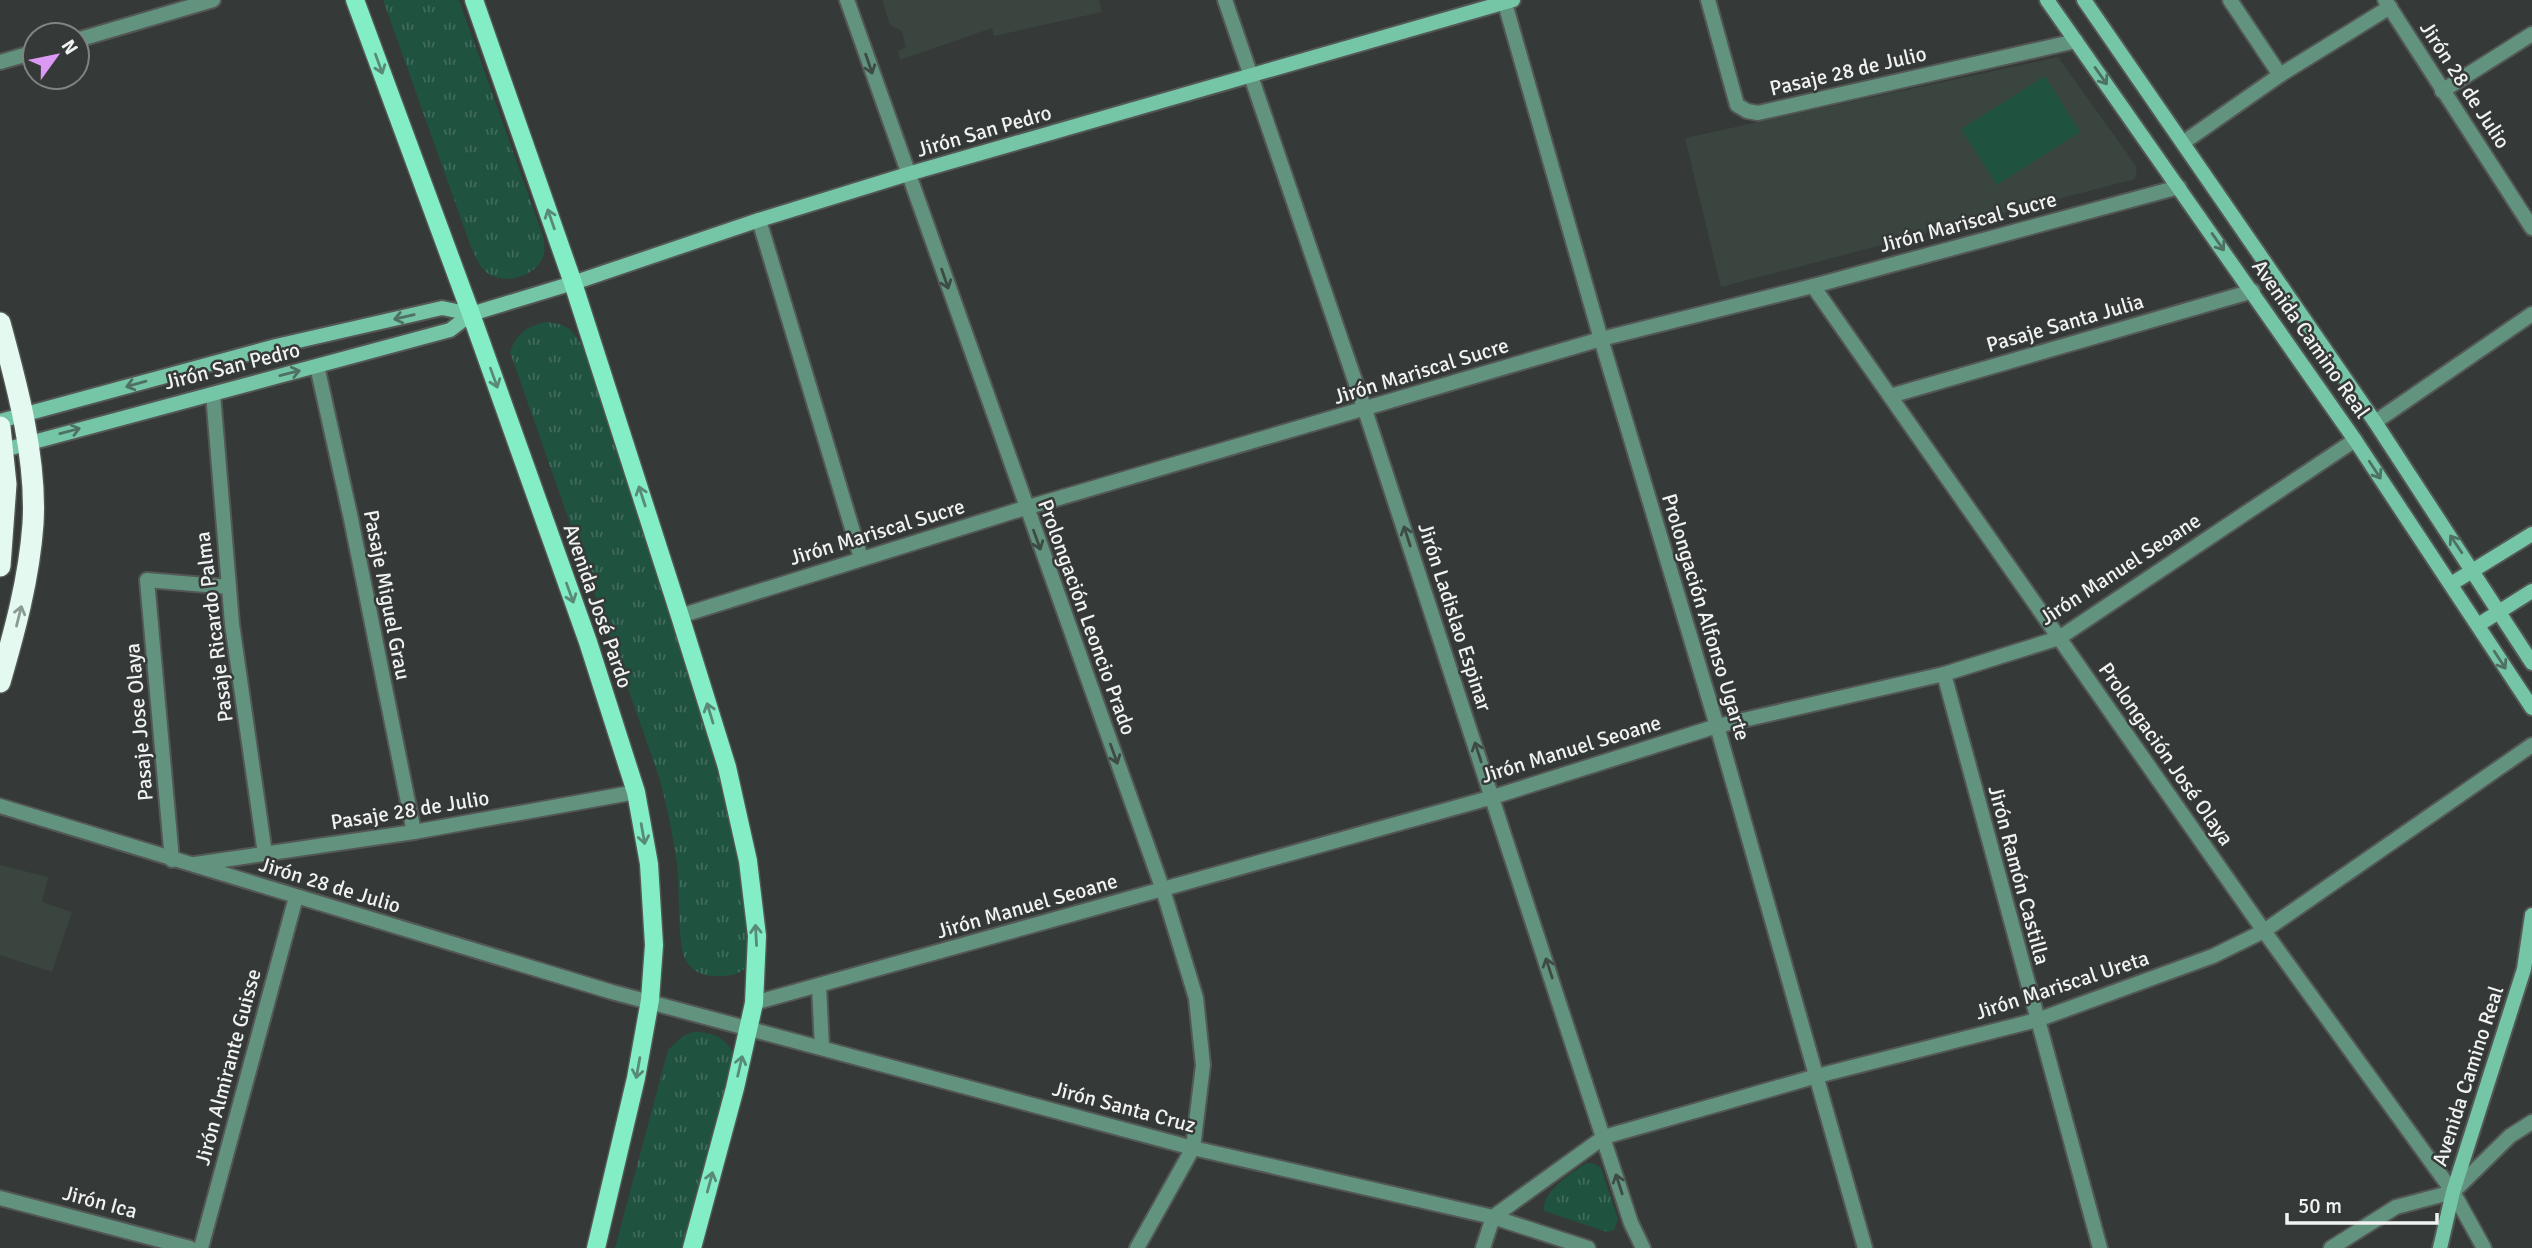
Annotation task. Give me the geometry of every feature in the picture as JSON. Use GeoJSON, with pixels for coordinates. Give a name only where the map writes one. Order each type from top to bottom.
{"type":"FeatureCollection","features":[{"type":"Feature","properties":{"kind":"highway"},"geometry":{"type":"LineString","coordinates":[[0,323],[28,443],[33,521],[21,611],[0,682]]}},
{"type":"Feature","properties":{"kind":"highway"},"geometry":{"type":"LineString","coordinates":[[0,427],[5,522],[0,566]]}},
{"type":"Feature","properties":{"kind":"main road","name":"Avenida José Pardo"},"geometry":{"type":"LineString","coordinates":[[355,0],[588,642],[636,792],[649,864],[654,945],[650,1000],[636,1078],[596,1248]]}},
{"type":"Feature","properties":{"kind":"main road"},"geometry":{"type":"LineString","coordinates":[[474,0],[573,283],[680,616],[727,767],[748,862],[757,936],[754,1003],[692,1248]]}},
{"type":"Feature","properties":{"kind":"main road","name":"Avenida Camino Real"},"geometry":{"type":"LineString","coordinates":[[2047,0],[2355,440],[2532,708]]}},
{"type":"Feature","properties":{"kind":"main road","name":"Avenida Camino Real"},"geometry":{"type":"LineString","coordinates":[[2084,0],[2375,422],[2532,663]]}},
{"type":"Feature","properties":{"kind":"main road","name":"Jirón San Pedro"},"geometry":{"type":"LineString","coordinates":[[2,451],[450,330],[471,314],[573,283],[759,220],[908,174],[1507,1]]}},
{"type":"Feature","properties":{"kind":"main road","name":"Jirón San Pedro"},"geometry":{"type":"LineString","coordinates":[[0,421],[276,346],[442,308],[471,314]]}},
{"type":"Feature","properties":{"kind":"main road"},"geometry":{"type":"LineString","coordinates":[[2451,584],[2532,534]]}},
{"type":"Feature","properties":{"kind":"main road"},"geometry":{"type":"LineString","coordinates":[[2478,625],[2532,591]]}},
{"type":"Feature","properties":{"kind":"main road","name":"Avenida Camino Real"},"geometry":{"type":"LineString","coordinates":[[2440,1248],[2453,1192],[2524,969],[2532,915]]}},
{"type":"Feature","properties":{"kind":"street"},"geometry":{"type":"LineString","coordinates":[[91,35],[166,7],[214,0]]}},
{"type":"Feature","properties":{"kind":"street","name":"Prolongación Leoncio Prado"},"geometry":{"type":"LineString","coordinates":[[847,0],[1163,890],[1196,998],[1203,1065],[1193,1148],[1137,1248]]}},
{"type":"Feature","properties":{"kind":"street","name":"Jirón Ladislao Espinar"},"geometry":{"type":"LineString","coordinates":[[1225,0],[1365,410],[1631,1223],[1643,1248]]}},
{"type":"Feature","properties":{"kind":"street","name":"Pasaje 28 de Julio"},"geometry":{"type":"LineString","coordinates":[[1708,0],[1737,105],[1758,113],[2076,41]]}},
{"type":"Feature","properties":{"kind":"street"},"geometry":{"type":"LineString","coordinates":[[2230,0],[2280,75]]}},
{"type":"Feature","properties":{"kind":"street","name":"Prolongación Alfonso Ugarte"},"geometry":{"type":"LineString","coordinates":[[1507,1],[1601,339],[1717,726],[1865,1248]]}},
{"type":"Feature","properties":{"kind":"street"},"geometry":{"type":"LineString","coordinates":[[2184,142],[2388,3]]}},
{"type":"Feature","properties":{"kind":"street","name":"Jirón 28 de Julio"},"geometry":{"type":"LineString","coordinates":[[2388,3],[2532,228]]}},
{"type":"Feature","properties":{"kind":"street"},"geometry":{"type":"LineString","coordinates":[[2442,91],[2532,34]]}},
{"type":"Feature","properties":{"kind":"street"},"geometry":{"type":"LineString","coordinates":[[0,62],[21,56]]}},
{"type":"Feature","properties":{"kind":"street","name":"Jirón Mariscal Sucre"},"geometry":{"type":"LineString","coordinates":[[680,616],[1026,508],[1601,339],[1812,286],[2179,187]]}},
{"type":"Feature","properties":{"kind":"street"},"geometry":{"type":"LineString","coordinates":[[759,220],[861,558]]}},
{"type":"Feature","properties":{"kind":"street","name":"Prolongación José Olaya"},"geometry":{"type":"LineString","coordinates":[[1812,286],[2264,931],[2453,1192],[2484,1248]]}},
{"type":"Feature","properties":{"kind":"street","name":"Pasaje Santa Julia"},"geometry":{"type":"LineString","coordinates":[[1889,396],[2252,291]]}},
{"type":"Feature","properties":{"kind":"street"},"geometry":{"type":"LineString","coordinates":[[2375,422],[2532,314]]}},
{"type":"Feature","properties":{"kind":"street","name":"Pasaje Miguel Grau"},"geometry":{"type":"LineString","coordinates":[[317,366],[351,519],[414,832]]}},
{"type":"Feature","properties":{"kind":"street","name":"Pasaje Ricardo Palma"},"geometry":{"type":"LineString","coordinates":[[213,394],[229,587],[265,854]]}},
{"type":"Feature","properties":{"kind":"street","name":"Jirón Manuel Seoane"},"geometry":{"type":"LineString","coordinates":[[754,1003],[1493,797],[1717,726],[1944,674],[2059,638],[2355,440]]}},
{"type":"Feature","properties":{"kind":"street","name":"Pasaje Jose Olaya"},"geometry":{"type":"LineString","coordinates":[[172,860],[147,580],[229,587]]}},
{"type":"Feature","properties":{"kind":"street","name":"Jirón Ramón Castilla"},"geometry":{"type":"LineString","coordinates":[[1944,674],[2100,1248]]}},
{"type":"Feature","properties":{"kind":"street","name":"Jirón Mariscal Ureta"},"geometry":{"type":"LineString","coordinates":[[1493,1217],[1604,1137],[1817,1076],[2037,1020],[2213,956],[2264,931],[2532,745]]}},
{"type":"Feature","properties":{"kind":"street","name":"Pasaje 28 de Julio"},"geometry":{"type":"LineString","coordinates":[[190,865],[414,832],[636,792]]}},
{"type":"Feature","properties":{"kind":"street","name":"Jirón 28 de Julio"},"geometry":{"type":"LineString","coordinates":[[0,806],[599,988],[650,1000]]}},
{"type":"Feature","properties":{"kind":"street","name":"Jirón Almirante Guisse"},"geometry":{"type":"LineString","coordinates":[[201,1248],[296,897]]}},
{"type":"Feature","properties":{"kind":"street"},"geometry":{"type":"LineString","coordinates":[[819,986],[822,1048]]}},
{"type":"Feature","properties":{"kind":"street","name":"Jirón Santa Cruz"},"geometry":{"type":"LineString","coordinates":[[650,1000],[1193,1148],[1493,1217],[1562,1244],[1588,1248]]}},
{"type":"Feature","properties":{"kind":"street"},"geometry":{"type":"LineString","coordinates":[[2332,1248],[2396,1207],[2453,1192],[2511,1136],[2532,1122]]}},
{"type":"Feature","properties":{"kind":"street","name":"Jirón Ica"},"geometry":{"type":"LineString","coordinates":[[0,1198],[190,1248]]}},
{"type":"Feature","properties":{"kind":"street"},"geometry":{"type":"LineString","coordinates":[[1483,1248],[1493,1217]]}},
{"type":"Feature","properties":{"kind":"shaded area"},"geometry":{"type":"Polygon","coordinates":[[[882,0],[1099,0],[1102,12],[994,36],[992,28],[900,60],[898,51],[906,47],[902,31],[890,25],[882,0]]]}},
{"type":"Feature","properties":{"kind":"shaded area"},"geometry":{"type":"Polygon","coordinates":[[[2058,57],[2137,167],[2135,179],[1721,287],[1685,138],[2058,57]]]}},
{"type":"Feature","properties":{"kind":"shaded area"},"geometry":{"type":"Polygon","coordinates":[[[0,865],[48,877],[42,902],[72,912],[52,972],[0,955],[0,865]]]}},
{"type":"Feature","properties":{"kind":"green space"},"geometry":{"type":"Polygon","coordinates":[[[383,0],[459,0],[543,236],[544,251],[541,261],[528,273],[510,279],[501,278],[492,276],[480,266],[383,0]]]}},
{"type":"Feature","properties":{"kind":"green space"},"geometry":{"type":"Polygon","coordinates":[[[2045,76],[2080,132],[1997,185],[1961,129],[2045,76]]]}},
{"type":"Feature","properties":{"kind":"green space"},"geometry":{"type":"Polygon","coordinates":[[[545,322],[569,329],[584,349],[717,757],[737,840],[750,927],[747,965],[734,974],[711,976],[699,973],[689,965],[682,951],[677,865],[659,777],[510,352],[523,332],[545,322]]]}},
{"type":"Feature","properties":{"kind":"green space"},"geometry":{"type":"Polygon","coordinates":[[[693,1032],[708,1033],[720,1038],[736,1060],[686,1248],[615,1248],[668,1050],[683,1036],[693,1032]]]}},
{"type":"Feature","properties":{"kind":"green space"},"geometry":{"type":"Polygon","coordinates":[[[1587,1163],[1601,1168],[1618,1219],[1614,1230],[1607,1232],[1544,1211],[1544,1204],[1552,1190],[1587,1163]]]}}]}
